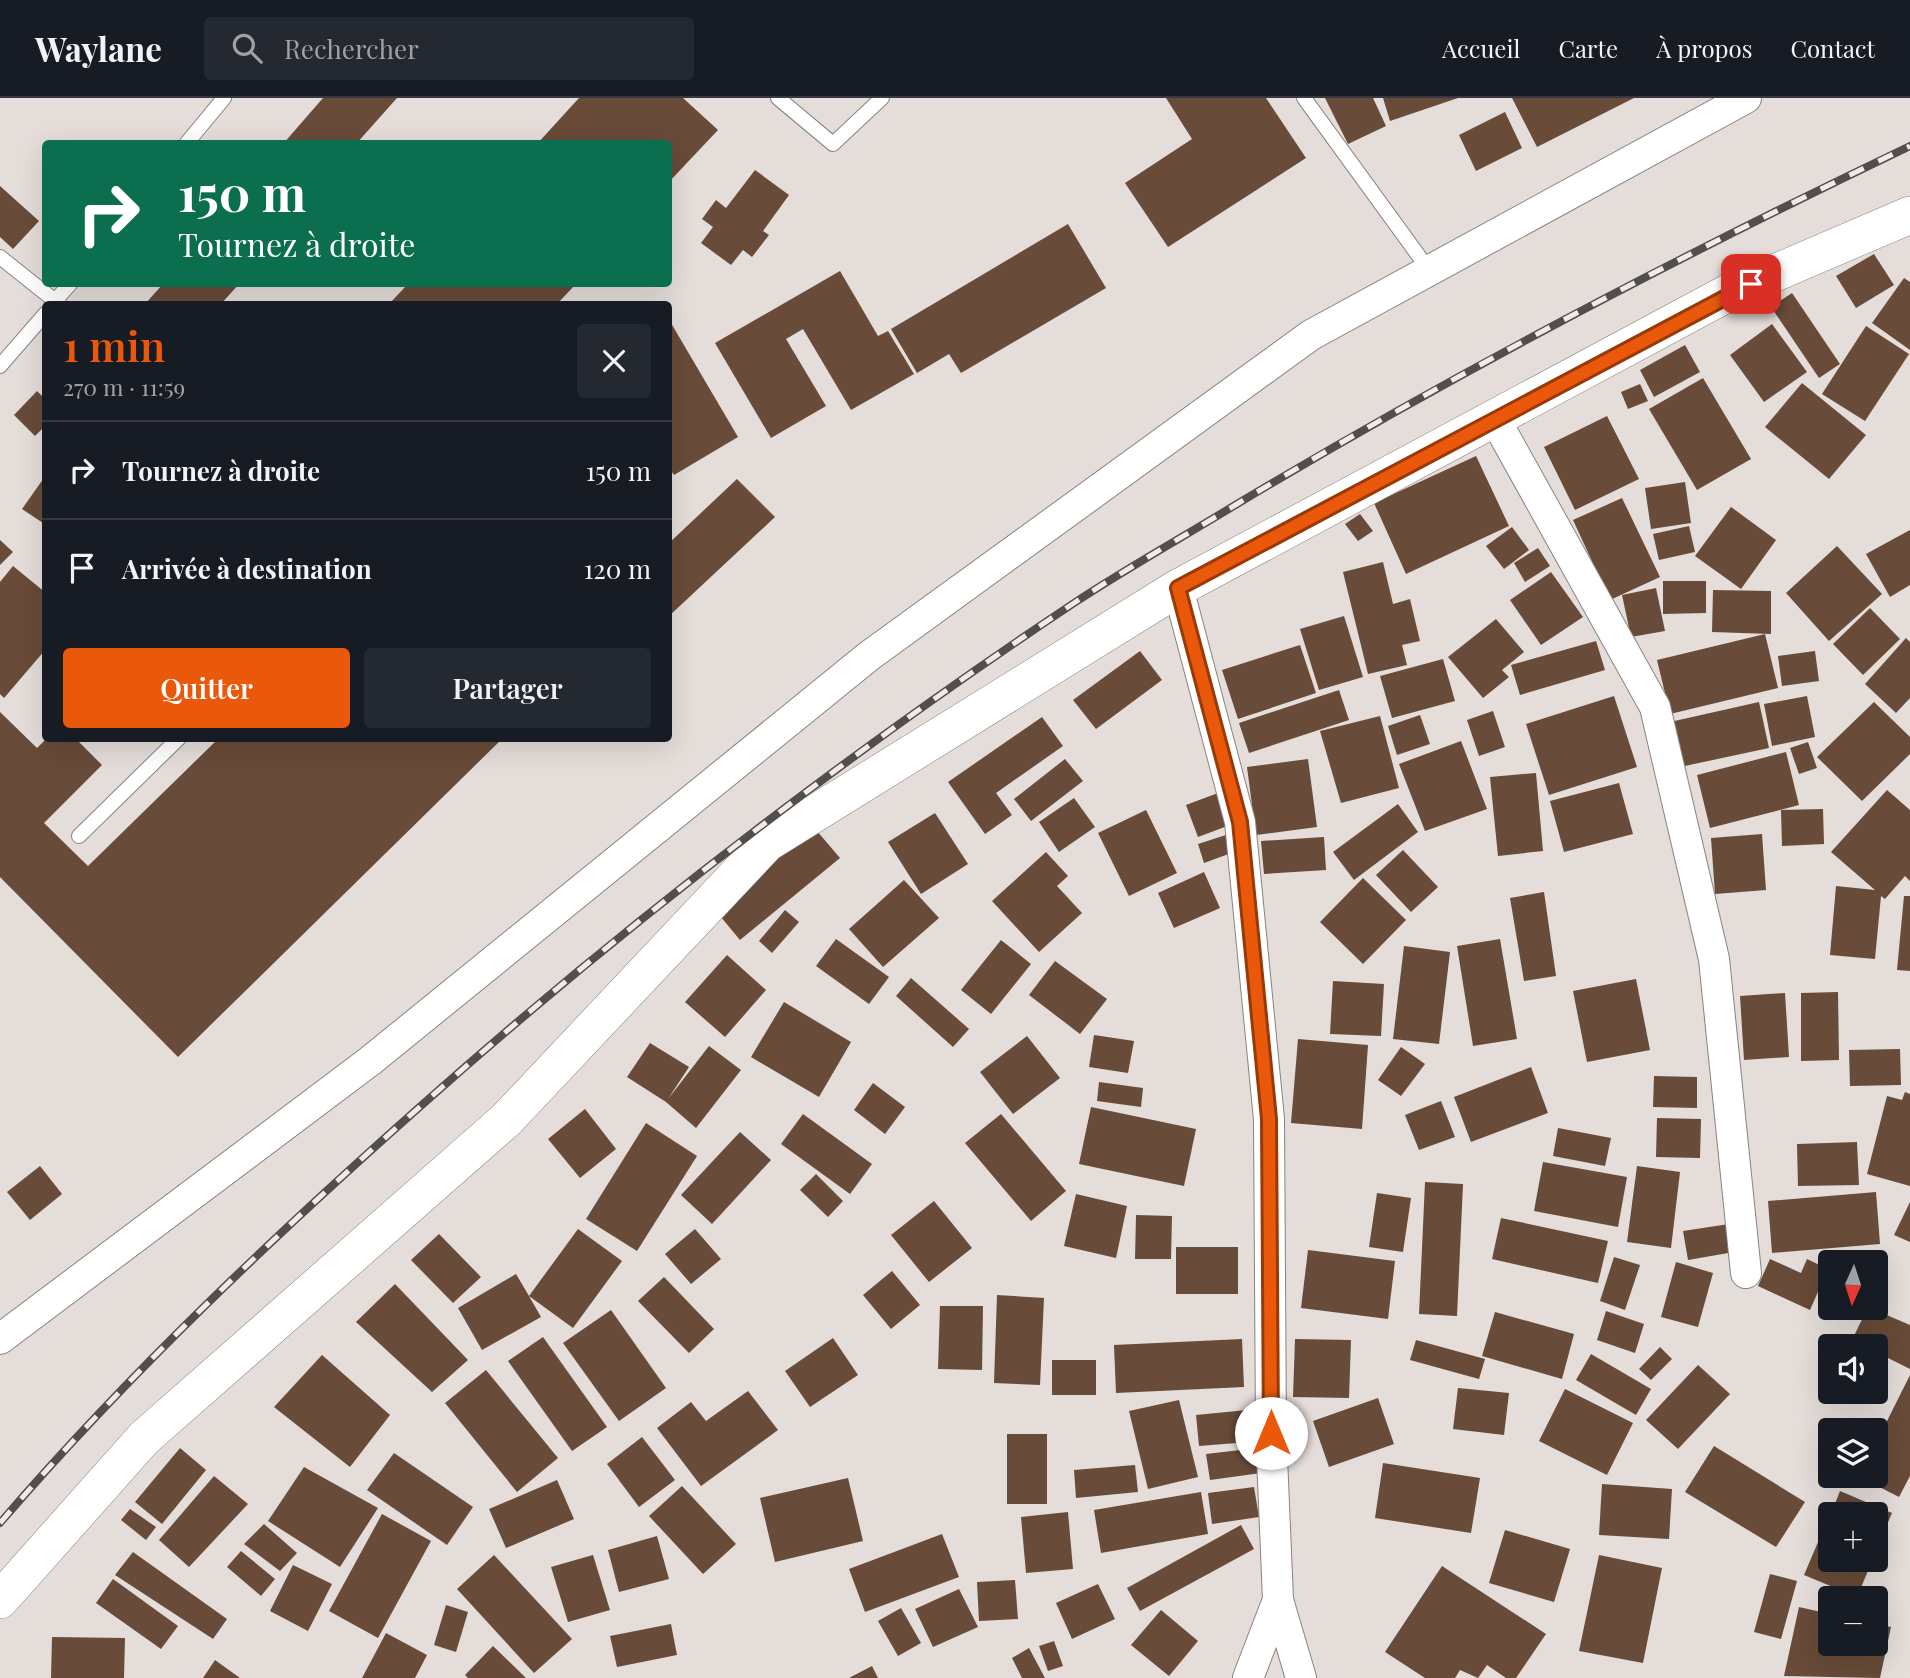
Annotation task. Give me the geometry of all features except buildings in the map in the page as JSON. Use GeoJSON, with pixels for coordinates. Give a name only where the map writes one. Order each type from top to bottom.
{"type":"FeatureCollection","features":[{"type":"Feature","properties":{"kind":"street"},"geometry":{"type":"LineString","coordinates":[[0,1339],[370,1061],[869,656],[1311,335],[1746,98]]}},
{"type":"Feature","properties":{"kind":"street"},"geometry":{"type":"LineString","coordinates":[[0,1600],[144,1437],[506,1120],[767,843],[1178,588],[1496,421],[1728,293],[1910,215]]}},
{"type":"Feature","properties":{"kind":"street"},"geometry":{"type":"LineString","coordinates":[[1496,421],[1655,707],[1714,959],[1746,1273]]}},
{"type":"Feature","properties":{"kind":"street"},"geometry":{"type":"LineString","coordinates":[[1178,588],[1240,822],[1269,1119],[1271,1433],[1278,1600],[1301,1678]]}},
{"type":"Feature","properties":{"kind":"street"},"geometry":{"type":"LineString","coordinates":[[1248,1678],[1278,1600]]}},
{"type":"Feature","properties":{"kind":"lane"},"geometry":{"type":"LineString","coordinates":[[189,140],[224,98]]}},
{"type":"Feature","properties":{"kind":"lane"},"geometry":{"type":"LineString","coordinates":[[778,98],[833,145],[882,98]]}},
{"type":"Feature","properties":{"kind":"lane"},"geometry":{"type":"LineString","coordinates":[[1304,98],[1429,270]]}},
{"type":"Feature","properties":{"kind":"lane"},"geometry":{"type":"LineString","coordinates":[[0,257],[48,301]]}},
{"type":"Feature","properties":{"kind":"lane"},"geometry":{"type":"LineString","coordinates":[[57,301],[68,287]]}},
{"type":"Feature","properties":{"kind":"lane"},"geometry":{"type":"LineString","coordinates":[[0,366],[42,318]]}},
{"type":"Feature","properties":{"kind":"lane"},"geometry":{"type":"LineString","coordinates":[[79,836],[175,742]]}},
{"type":"Feature","properties":{"kind":"railway"},"geometry":{"type":"LineString","coordinates":[[0,1523],[100,1412],[204,1306],[423,1104],[500,1036],[659,906],[740,842],[905,720],[1094,590],[1402,408],[1653,273],[1910,146]]}},
{"type":"Feature","properties":{"kind":"route"},"geometry":{"type":"LineString","coordinates":[[1271,1433],[1269,1119],[1240,822],[1178,588],[1496,421],[1728,293],[1751,284]]}}]}
